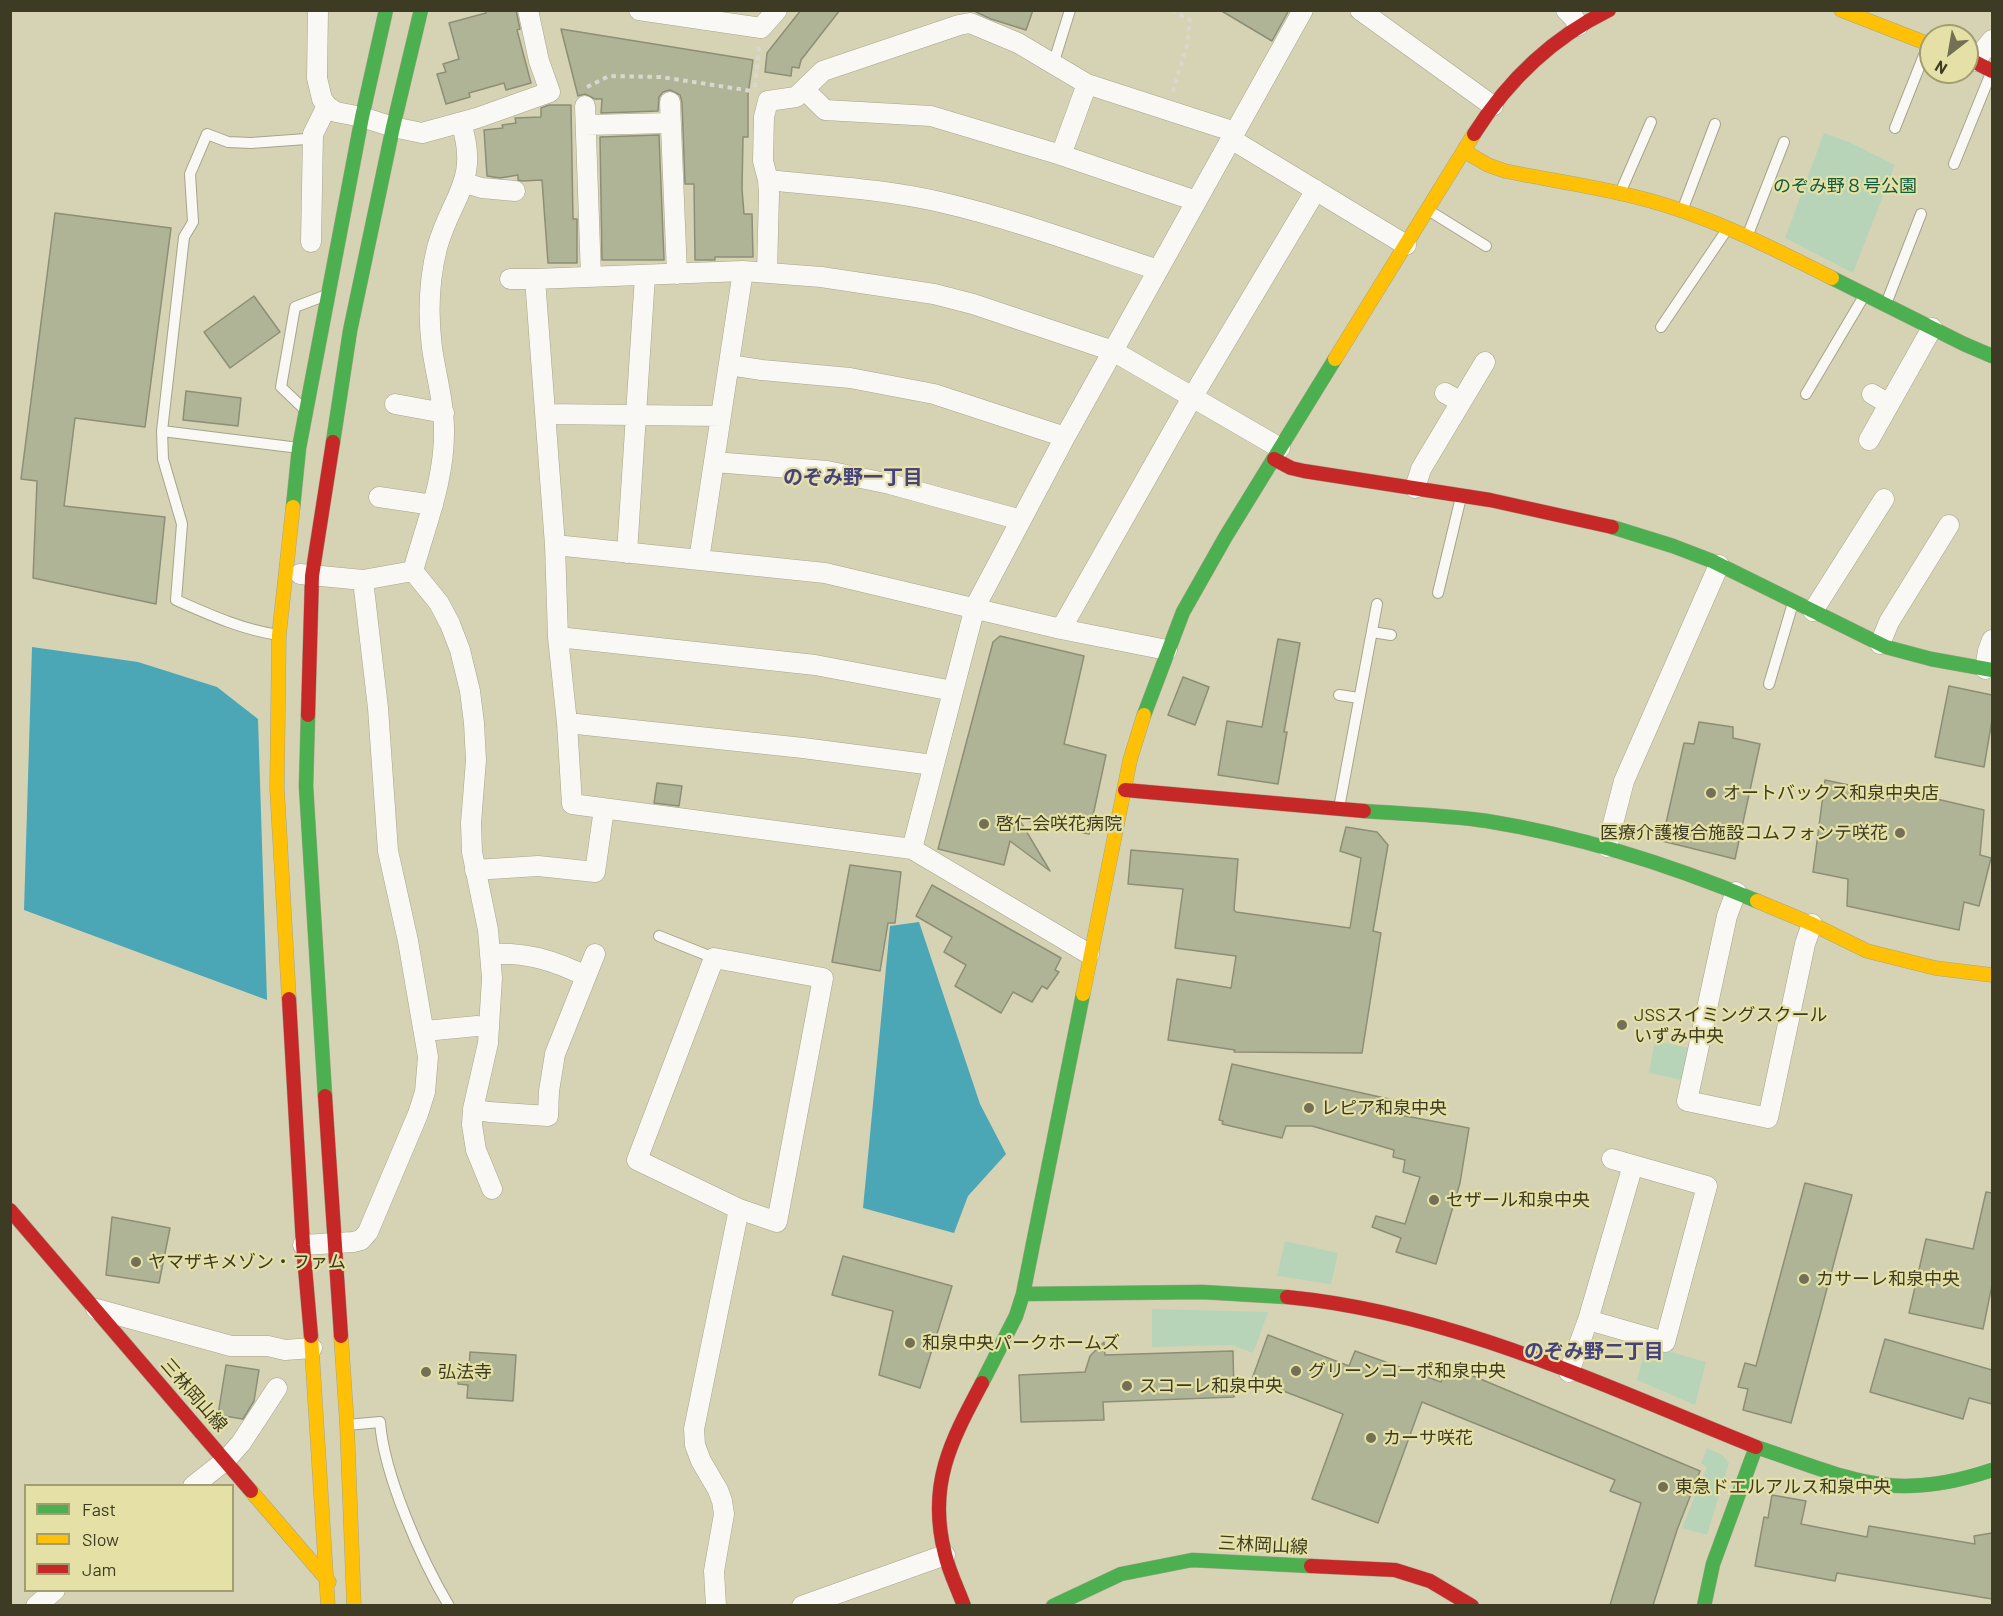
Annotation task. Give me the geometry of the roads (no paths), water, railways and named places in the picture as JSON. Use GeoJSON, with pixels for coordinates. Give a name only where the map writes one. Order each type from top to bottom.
{"type":"FeatureCollection","features":[{"type":"Feature","properties":{"kind":"street"},"geometry":{"type":"LineString","coordinates":[[318,10],[317,78],[322,99],[327,106],[336,112],[422,133],[461,123],[549,92],[539,61],[528,10]]}},
{"type":"Feature","properties":{"kind":"street"},"geometry":{"type":"LineString","coordinates":[[328,1605],[312,1348],[303,1245],[277,788],[279,635],[305,410],[362,117],[386,10]]}},
{"type":"Feature","properties":{"kind":"street"},"geometry":{"type":"LineString","coordinates":[[354,1605],[347,1425],[333,1244],[306,786],[312,576],[350,331],[393,127],[421,10]]}},
{"type":"Feature","properties":{"kind":"street"},"geometry":{"type":"LineString","coordinates":[[639,10],[761,28],[777,10]]}},
{"type":"Feature","properties":{"kind":"street"},"geometry":{"type":"LineString","coordinates":[[912,849],[975,608],[1065,437],[1303,10]]}},
{"type":"Feature","properties":{"kind":"street"},"geometry":{"type":"LineString","coordinates":[[1360,10],[1493,106]]}},
{"type":"Feature","properties":{"kind":"street"},"geometry":{"type":"LineString","coordinates":[[964,1605],[945,1555],[939,1523],[940,1490],[946,1458],[1016,1316],[1023,1294],[1117,816],[1139,729],[1167,650],[1183,612],[1226,536],[1493,106],[1522,72],[1564,35],[1572,18],[1609,10]]}},
{"type":"Feature","properties":{"kind":"street"},"geometry":{"type":"LineString","coordinates":[[1841,10],[1919,40]]}},
{"type":"Feature","properties":{"kind":"street"},"geometry":{"type":"LineString","coordinates":[[767,273],[768,180],[763,161],[764,117],[768,101],[796,97],[823,71],[970,23],[1018,43],[1087,84],[1167,109],[1233,135],[1316,190],[1406,245]]}},
{"type":"Feature","properties":{"kind":"street"},"geometry":{"type":"LineString","coordinates":[[1979,52],[1992,40]]}},
{"type":"Feature","properties":{"kind":"street"},"geometry":{"type":"LineString","coordinates":[[1061,155],[1087,84]]}},
{"type":"Feature","properties":{"kind":"street"},"geometry":{"type":"LineString","coordinates":[[805,90],[825,110],[931,116],[1061,155],[1197,201]]}},
{"type":"Feature","properties":{"kind":"street"},"geometry":{"type":"LineString","coordinates":[[670,102],[677,274]]}},
{"type":"Feature","properties":{"kind":"street"},"geometry":{"type":"LineString","coordinates":[[311,242],[313,134],[327,106]]}},
{"type":"Feature","properties":{"kind":"street"},"geometry":{"type":"LineString","coordinates":[[591,278],[584,107],[671,123]]}},
{"type":"Feature","properties":{"kind":"street"},"geometry":{"type":"LineString","coordinates":[[413,571],[440,483],[443,459],[444,413],[430,325],[432,278],[437,249],[446,223],[465,183],[468,170],[465,136],[461,123]]}},
{"type":"Feature","properties":{"kind":"street"},"geometry":{"type":"LineString","coordinates":[[1464,151],[1488,165],[1505,171],[1619,194],[1682,211],[1728,228],[1992,356]]}},
{"type":"Feature","properties":{"kind":"street"},"geometry":{"type":"LineString","coordinates":[[768,180],[939,201],[1034,229],[1158,270]]}},
{"type":"Feature","properties":{"kind":"street"},"geometry":{"type":"LineString","coordinates":[[465,183],[494,190],[515,191]]}},
{"type":"Feature","properties":{"kind":"street"},"geometry":{"type":"LineString","coordinates":[[1061,629],[1193,396],[1316,190]]}},
{"type":"Feature","properties":{"kind":"street"},"geometry":{"type":"LineString","coordinates":[[699,560],[743,271]]}},
{"type":"Feature","properties":{"kind":"street"},"geometry":{"type":"LineString","coordinates":[[510,279],[743,271],[831,278],[934,294],[974,304],[1113,351],[1193,396],[1277,454],[1291,468],[1540,508],[1676,546],[1880,644],[1933,660],[1989,670],[1988,651],[1992,640]]}},
{"type":"Feature","properties":{"kind":"street"},"geometry":{"type":"LineString","coordinates":[[627,553],[645,276]]}},
{"type":"Feature","properties":{"kind":"street"},"geometry":{"type":"LineString","coordinates":[[535,279],[555,545],[558,637],[572,804],[912,849],[1089,954]]}},
{"type":"Feature","properties":{"kind":"street"},"geometry":{"type":"LineString","coordinates":[[1869,440],[1932,328]]}},
{"type":"Feature","properties":{"kind":"street"},"geometry":{"type":"LineString","coordinates":[[1415,488],[1421,469],[1453,398],[1485,362]]}},
{"type":"Feature","properties":{"kind":"street"},"geometry":{"type":"LineString","coordinates":[[729,365],[850,378],[934,394],[1065,437]]}},
{"type":"Feature","properties":{"kind":"street"},"geometry":{"type":"LineString","coordinates":[[1872,394],[1889,404]]}},
{"type":"Feature","properties":{"kind":"street"},"geometry":{"type":"LineString","coordinates":[[395,404],[444,413]]}},
{"type":"Feature","properties":{"kind":"street"},"geometry":{"type":"LineString","coordinates":[[545,414],[721,416]]}},
{"type":"Feature","properties":{"kind":"street"},"geometry":{"type":"LineString","coordinates":[[714,462],[827,471],[890,484],[1021,520]]}},
{"type":"Feature","properties":{"kind":"street"},"geometry":{"type":"LineString","coordinates":[[379,496],[433,505]]}},
{"type":"Feature","properties":{"kind":"street"},"geometry":{"type":"LineString","coordinates":[[1813,611],[1855,526],[1884,499]]}},
{"type":"Feature","properties":{"kind":"street"},"geometry":{"type":"LineString","coordinates":[[1880,644],[1889,622],[1949,525]]}},
{"type":"Feature","properties":{"kind":"street"},"geometry":{"type":"LineString","coordinates":[[555,545],[825,573],[1061,629],[1167,650]]}},
{"type":"Feature","properties":{"kind":"street"},"geometry":{"type":"LineString","coordinates":[[1607,847],[1624,781],[1719,565]]}},
{"type":"Feature","properties":{"kind":"street"},"geometry":{"type":"LineString","coordinates":[[286,573],[363,580],[413,571]]}},
{"type":"Feature","properties":{"kind":"street"},"geometry":{"type":"LineString","coordinates":[[413,571],[439,603],[450,624],[460,650],[470,691],[476,760],[471,822],[472,852],[488,930],[492,978],[489,1028],[472,1125],[476,1150],[492,1189]]}},
{"type":"Feature","properties":{"kind":"street"},"geometry":{"type":"LineString","coordinates":[[303,1245],[361,1240],[368,1232],[418,1113],[424,1092],[428,1057],[408,941],[388,851],[377,697],[363,580]]}},
{"type":"Feature","properties":{"kind":"street"},"geometry":{"type":"LineString","coordinates":[[558,637],[815,665],[952,691]]}},
{"type":"Feature","properties":{"kind":"street"},"geometry":{"type":"LineString","coordinates":[[567,723],[792,747],[933,765]]}},
{"type":"Feature","properties":{"kind":"street"},"geometry":{"type":"LineString","coordinates":[[1125,790],[1485,821],[1550,833],[1607,847],[1736,891],[1867,951],[1935,968],[1992,975]]}},
{"type":"Feature","properties":{"kind":"street"},"geometry":{"type":"LineString","coordinates":[[475,870],[538,866],[595,872],[604,808]]}},
{"type":"Feature","properties":{"kind":"street"},"geometry":{"type":"LineString","coordinates":[[1736,891],[1726,916],[1687,1101],[1768,1118],[1804,944],[1812,924]]}},
{"type":"Feature","properties":{"kind":"street"},"geometry":{"type":"LineString","coordinates":[[490,954],[531,955],[586,976]]}},
{"type":"Feature","properties":{"kind":"street"},"geometry":{"type":"LineString","coordinates":[[473,1109],[548,1116],[555,1054],[595,954]]}},
{"type":"Feature","properties":{"kind":"street"},"geometry":{"type":"LineString","coordinates":[[714,958],[823,978],[777,1222],[739,1209],[637,1160],[714,958]]}},
{"type":"Feature","properties":{"kind":"street"},"geometry":{"type":"LineString","coordinates":[[425,1031],[477,1026],[489,1028]]}},
{"type":"Feature","properties":{"kind":"street"},"geometry":{"type":"LineString","coordinates":[[1588,1320],[1665,1342],[1707,1186],[1611,1159]]}},
{"type":"Feature","properties":{"kind":"street"},"geometry":{"type":"LineString","coordinates":[[1569,1372],[1588,1320],[1633,1165]]}},
{"type":"Feature","properties":{"kind":"street"},"geometry":{"type":"LineString","coordinates":[[716,1605],[714,1571],[724,1514],[722,1501],[695,1445],[694,1429],[739,1209]]}},
{"type":"Feature","properties":{"kind":"street","name":"三林岡山線"},"geometry":{"type":"LineString","coordinates":[[10,1210],[350,1605]]}},
{"type":"Feature","properties":{"kind":"street"},"geometry":{"type":"LineString","coordinates":[[1023,1294],[1247,1294],[1310,1299],[1377,1310],[1463,1332],[1499,1344],[1718,1434],[1865,1483],[1900,1488],[1938,1486],[1992,1470]]}},
{"type":"Feature","properties":{"kind":"street"},"geometry":{"type":"LineString","coordinates":[[96,1309],[231,1346],[268,1346],[285,1350],[312,1348]]}},
{"type":"Feature","properties":{"kind":"street"},"geometry":{"type":"LineString","coordinates":[[194,1484],[226,1460],[241,1443],[277,1388]]}},
{"type":"Feature","properties":{"kind":"street"},"geometry":{"type":"LineString","coordinates":[[1704,1605],[1713,1564],[1756,1447]]}},
{"type":"Feature","properties":{"kind":"street"},"geometry":{"type":"LineString","coordinates":[[802,1605],[945,1555]]}},
{"type":"Feature","properties":{"kind":"street","name":"三林岡山線"},"geometry":{"type":"LineString","coordinates":[[1053,1605],[1121,1574],[1192,1560],[1395,1570],[1430,1581],[1472,1605]]}},
{"type":"Feature","properties":{"kind":"street"},"geometry":{"type":"LineString","coordinates":[[36,1605],[53,1592]]}},
{"type":"Feature","properties":{"kind":"lane"},"geometry":{"type":"LineString","coordinates":[[1051,63],[1056,56],[1070,10]]}},
{"type":"Feature","properties":{"kind":"lane"},"geometry":{"type":"LineString","coordinates":[[1895,128],[1919,70]]}},
{"type":"Feature","properties":{"kind":"lane"},"geometry":{"type":"LineString","coordinates":[[1954,164],[1992,70]]}},
{"type":"Feature","properties":{"kind":"lane"},"geometry":{"type":"LineString","coordinates":[[1619,194],[1650,122]]}},
{"type":"Feature","properties":{"kind":"lane"},"geometry":{"type":"LineString","coordinates":[[1682,211],[1715,124]]}},
{"type":"Feature","properties":{"kind":"lane"},"geometry":{"type":"LineString","coordinates":[[279,635],[260,632],[221,620],[176,600],[182,524],[164,459],[162,431],[184,237],[193,222],[190,174],[207,134],[228,142],[251,143],[306,139],[313,134]]}},
{"type":"Feature","properties":{"kind":"lane"},"geometry":{"type":"LineString","coordinates":[[1747,237],[1784,142]]}},
{"type":"Feature","properties":{"kind":"lane"},"geometry":{"type":"LineString","coordinates":[[1428,210],[1486,246]]}},
{"type":"Feature","properties":{"kind":"lane"},"geometry":{"type":"LineString","coordinates":[[1886,304],[1921,214]]}},
{"type":"Feature","properties":{"kind":"lane"},"geometry":{"type":"LineString","coordinates":[[1661,327],[1728,228]]}},
{"type":"Feature","properties":{"kind":"lane"},"geometry":{"type":"LineString","coordinates":[[305,410],[280,387],[295,307],[327,294]]}},
{"type":"Feature","properties":{"kind":"lane"},"geometry":{"type":"LineString","coordinates":[[1806,394],[1866,294]]}},
{"type":"Feature","properties":{"kind":"lane"},"geometry":{"type":"LineString","coordinates":[[162,431],[299,448]]}},
{"type":"Feature","properties":{"kind":"lane"},"geometry":{"type":"LineString","coordinates":[[1438,593],[1461,495]]}},
{"type":"Feature","properties":{"kind":"lane"},"geometry":{"type":"LineString","coordinates":[[1769,684],[1794,602]]}},
{"type":"Feature","properties":{"kind":"lane"},"geometry":{"type":"LineString","coordinates":[[1338,808],[1377,604]]}},
{"type":"Feature","properties":{"kind":"lane"},"geometry":{"type":"LineString","coordinates":[[1372,632],[1391,635]]}},
{"type":"Feature","properties":{"kind":"lane"},"geometry":{"type":"LineString","coordinates":[[1339,695],[1359,698]]}},
{"type":"Feature","properties":{"kind":"lane"},"geometry":{"type":"LineString","coordinates":[[659,936],[714,958]]}},
{"type":"Feature","properties":{"kind":"lane"},"geometry":{"type":"LineString","coordinates":[[347,1425],[380,1422],[384,1450],[404,1508],[437,1585],[449,1605]]}},
{"type":"Feature","properties":{"kind":"water"},"geometry":{"type":"Polygon","coordinates":[[[32,647],[138,662],[217,687],[258,719],[267,1000],[24,910],[32,647]]]}},
{"type":"Feature","properties":{"kind":"water"},"geometry":{"type":"Polygon","coordinates":[[[919,922],[980,1104],[1006,1154],[968,1196],[954,1233],[863,1208],[890,926],[919,922]]]}},
{"type":"Feature","properties":{"kind":"place","name":"オートバックス和泉中央店"},"geometry":{"type":"Point","coordinates":[1711,793]}},
{"type":"Feature","properties":{"kind":"place","name":"啓仁会咲花病院"},"geometry":{"type":"Point","coordinates":[984,824]}},
{"type":"Feature","properties":{"kind":"place","name":"医療介護複合施設コムフォンテ咲花"},"geometry":{"type":"Point","coordinates":[1900,833]}},
{"type":"Feature","properties":{"kind":"place","name":"JSSスイミングスクール いずみ中央"},"geometry":{"type":"Point","coordinates":[1622,1025]}},
{"type":"Feature","properties":{"kind":"place","name":"レピア和泉中央"},"geometry":{"type":"Point","coordinates":[1309,1108]}},
{"type":"Feature","properties":{"kind":"place","name":"セザール和泉中央"},"geometry":{"type":"Point","coordinates":[1434,1200]}},
{"type":"Feature","properties":{"kind":"place","name":"ヤマザキメゾン・ファム"},"geometry":{"type":"Point","coordinates":[136,1262]}},
{"type":"Feature","properties":{"kind":"place","name":"カサーレ和泉中央"},"geometry":{"type":"Point","coordinates":[1804,1279]}},
{"type":"Feature","properties":{"kind":"place","name":"和泉中央パークホームズ"},"geometry":{"type":"Point","coordinates":[910,1343]}},
{"type":"Feature","properties":{"kind":"place","name":"グリーンコーポ和泉中央"},"geometry":{"type":"Point","coordinates":[1296,1371]}},
{"type":"Feature","properties":{"kind":"place","name":"弘法寺"},"geometry":{"type":"Point","coordinates":[426,1372]}},
{"type":"Feature","properties":{"kind":"place","name":"スコーレ和泉中央"},"geometry":{"type":"Point","coordinates":[1127,1386]}},
{"type":"Feature","properties":{"kind":"place","name":"カーサ咲花"},"geometry":{"type":"Point","coordinates":[1371,1438]}},
{"type":"Feature","properties":{"kind":"place","name":"東急ドエルアルス和泉中央"},"geometry":{"type":"Point","coordinates":[1663,1487]}},
{"type":"Feature","properties":{"kind":"district","name":"のぞみ野一丁目"},"geometry":{"type":"Point","coordinates":[853,477]}},
{"type":"Feature","properties":{"kind":"district","name":"のぞみ野二丁目"},"geometry":{"type":"Point","coordinates":[1594,1351]}},
{"type":"Feature","properties":{"kind":"park label","name":"のぞみ野８号公園"},"geometry":{"type":"Point","coordinates":[1845,186]}}]}
